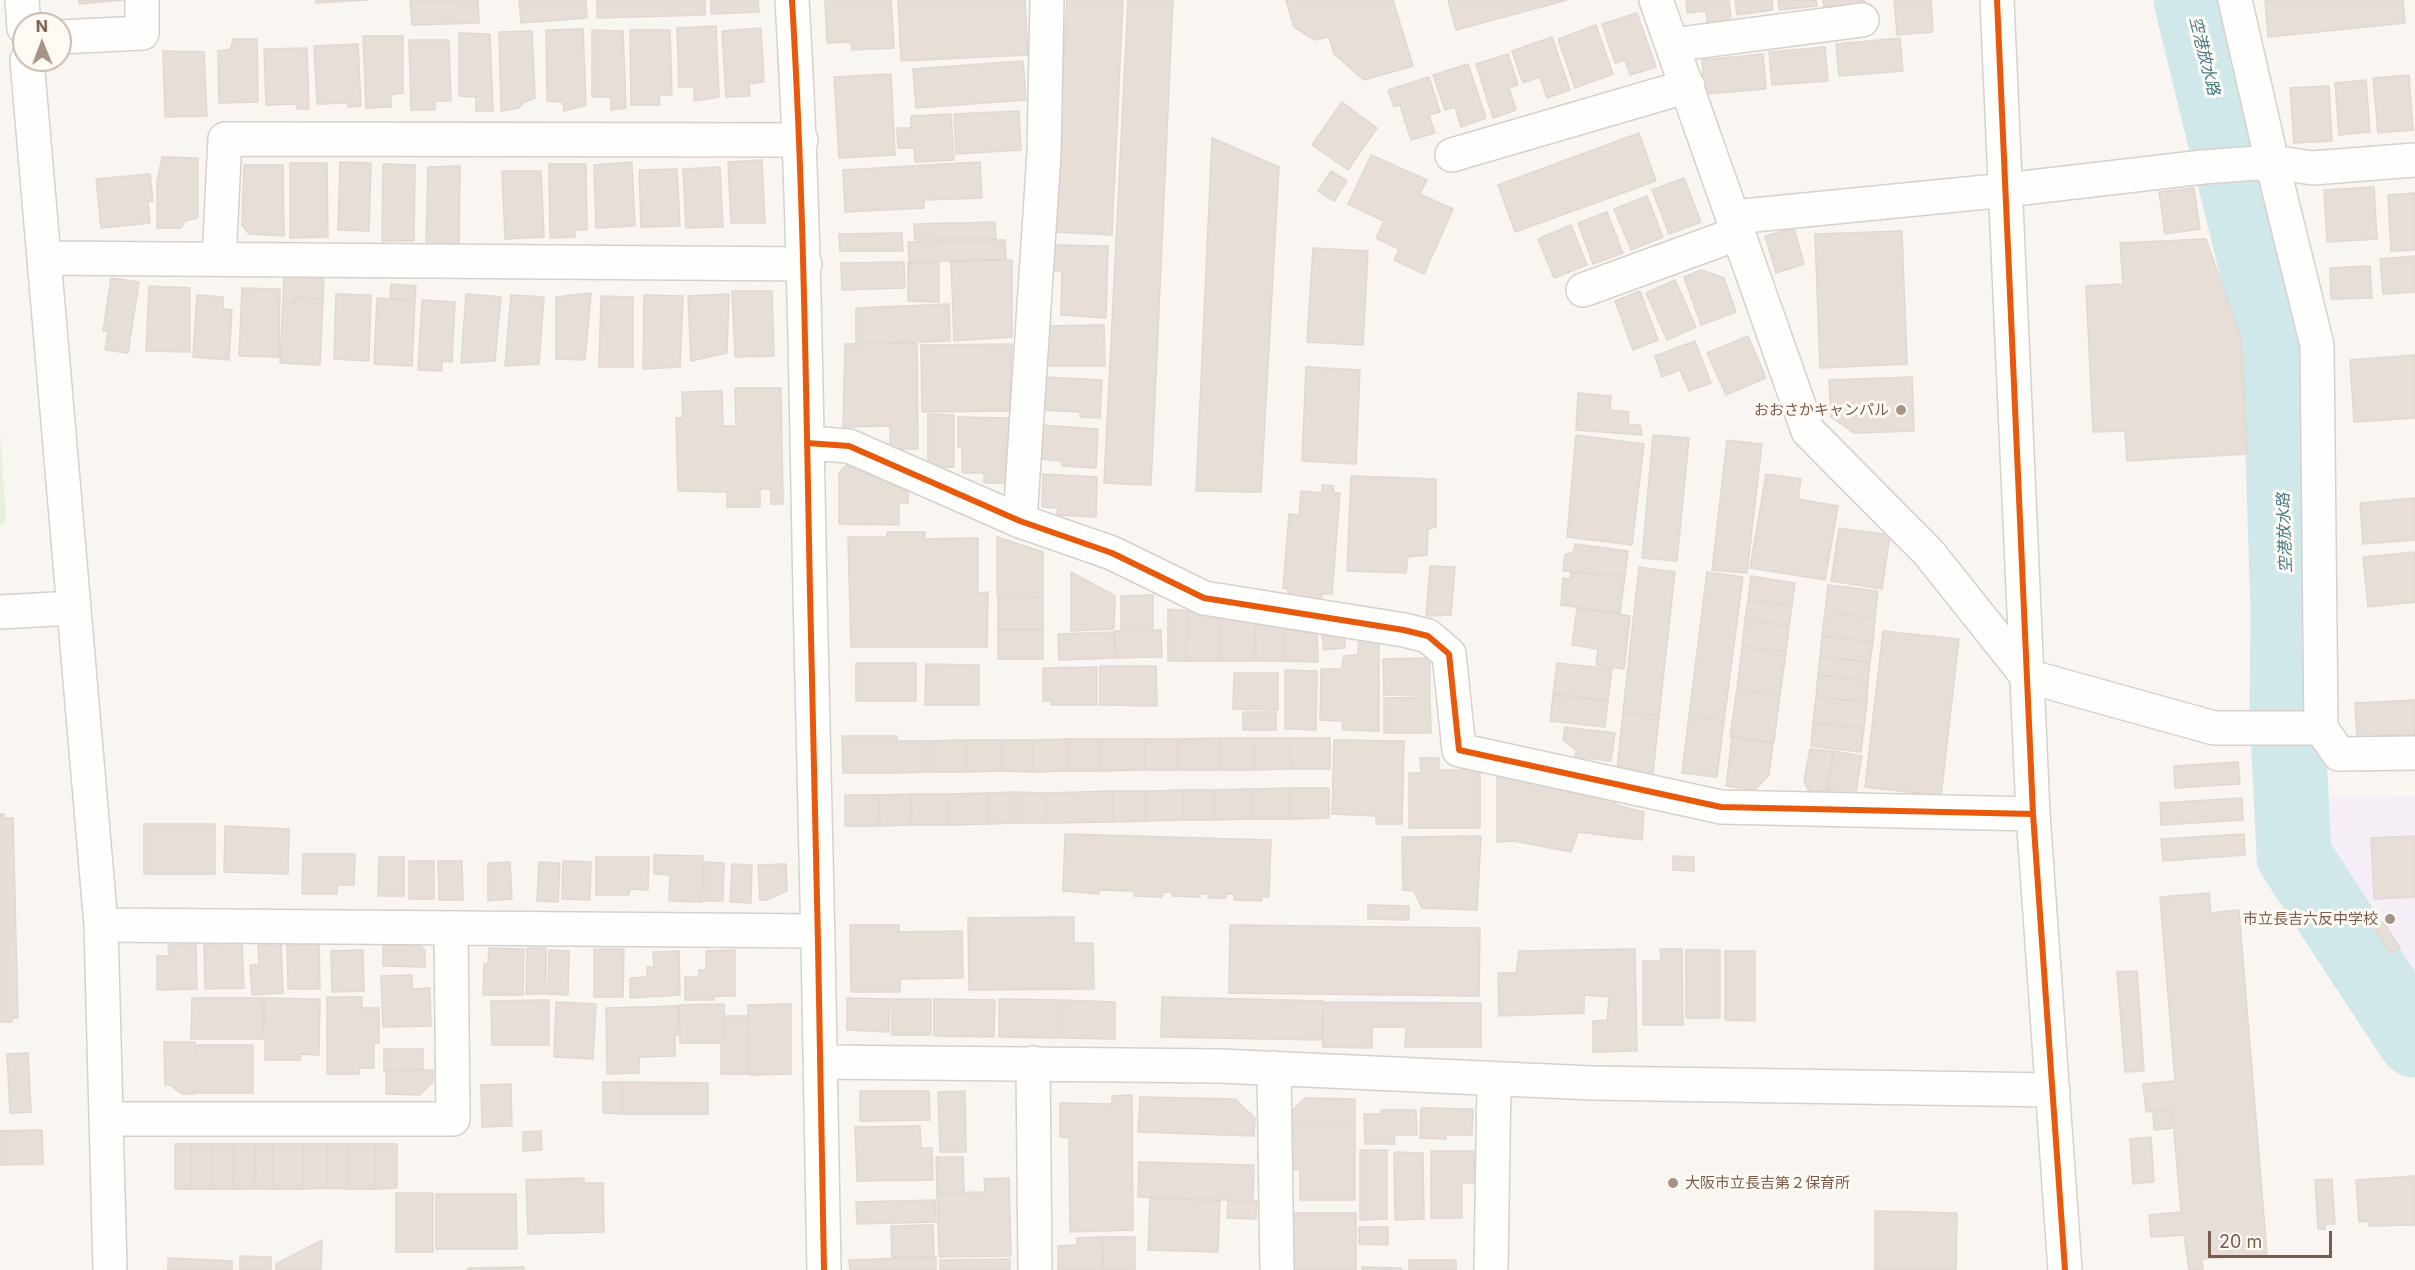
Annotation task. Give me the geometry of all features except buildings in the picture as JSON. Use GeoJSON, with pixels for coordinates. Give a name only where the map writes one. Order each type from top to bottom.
{"type":"FeatureCollection","features":[{"type":"Feature","properties":{"kind":"street"},"geometry":{"type":"LineString","coordinates":[[72,36],[142,33],[142,0]]}},
{"type":"Feature","properties":{"kind":"street"},"geometry":{"type":"LineString","coordinates":[[792,0],[801,140],[805,264],[817,930],[822,1062],[824,1270]]}},
{"type":"Feature","properties":{"kind":"street"},"geometry":{"type":"LineString","coordinates":[[1020,521],[1044,153],[1047,0]]}},
{"type":"Feature","properties":{"kind":"street"},"geometry":{"type":"LineString","coordinates":[[1656,0],[1809,430],[1929,553],[2027,676],[2214,728],[2321,728]]}},
{"type":"Feature","properties":{"kind":"street"},"geometry":{"type":"LineString","coordinates":[[1997,0],[2033,814],[2065,1270]]}},
{"type":"Feature","properties":{"kind":"street"},"geometry":{"type":"LineString","coordinates":[[2235,0],[2317,345],[2321,728],[2339,754],[2415,753]]}},
{"type":"Feature","properties":{"kind":"street"},"geometry":{"type":"LineString","coordinates":[[1672,45],[1862,20]]}},
{"type":"Feature","properties":{"kind":"street"},"geometry":{"type":"LineString","coordinates":[[28,72],[101,925],[110,1270]]}},
{"type":"Feature","properties":{"kind":"street"},"geometry":{"type":"LineString","coordinates":[[1452,155],[1688,86]]}},
{"type":"Feature","properties":{"kind":"street"},"geometry":{"type":"LineString","coordinates":[[219,259],[225,139],[801,140]]}},
{"type":"Feature","properties":{"kind":"street"},"geometry":{"type":"LineString","coordinates":[[1583,290],[1737,225],[2203,167],[2272,162],[2313,168],[2415,160]]}},
{"type":"Feature","properties":{"kind":"street"},"geometry":{"type":"LineString","coordinates":[[44,258],[805,264]]}},
{"type":"Feature","properties":{"kind":"street"},"geometry":{"type":"LineString","coordinates":[[807,442],[849,446],[1020,521],[1112,553],[1204,598],[1404,630],[1428,636],[1449,654],[1459,750],[1721,807],[2033,814]]}},
{"type":"Feature","properties":{"kind":"street"},"geometry":{"type":"LineString","coordinates":[[0,612],[73,608]]}},
{"type":"Feature","properties":{"kind":"street"},"geometry":{"type":"LineString","coordinates":[[101,925],[817,930]]}},
{"type":"Feature","properties":{"kind":"street"},"geometry":{"type":"LineString","coordinates":[[107,1119],[453,1119],[451,928]]}},
{"type":"Feature","properties":{"kind":"street"},"geometry":{"type":"LineString","coordinates":[[822,1062],[1033,1063],[1274,1068],[1591,1083],[2053,1090]]}},
{"type":"Feature","properties":{"kind":"street"},"geometry":{"type":"LineString","coordinates":[[1033,1063],[1035,1270]]}},
{"type":"Feature","properties":{"kind":"street"},"geometry":{"type":"LineString","coordinates":[[1274,1068],[1277,1270]]}},
{"type":"Feature","properties":{"kind":"street"},"geometry":{"type":"LineString","coordinates":[[1491,1270],[1494,1079]]}},
{"type":"Feature","properties":{"kind":"shaded area","name":"市立長吉六反中学校"},"geometry":{"type":"Polygon","coordinates":[[[2415,796],[2415,993],[2315,845],[2310,799],[2415,796]]]}},
{"type":"Feature","properties":{"kind":"green space"},"geometry":{"type":"Polygon","coordinates":[[[0,429],[6,522],[0,526],[0,429]]]}},
{"type":"Feature","properties":{"kind":"waterway","name":"空港放水路"},"geometry":{"type":"LineString","coordinates":[[2191,0],[2280,363],[2288,609],[2287,712],[2294,856],[2415,1040]]}},
{"type":"Feature","properties":{"kind":"cycle path"},"geometry":{"type":"LineString","coordinates":[[792,0],[804,296],[824,1270]]}},
{"type":"Feature","properties":{"kind":"cycle path"},"geometry":{"type":"LineString","coordinates":[[1997,0],[2033,814],[2065,1270]]}},
{"type":"Feature","properties":{"kind":"cycle path"},"geometry":{"type":"LineString","coordinates":[[807,443],[849,446],[1020,521],[1112,553],[1204,598],[1404,630],[1428,636],[1449,654],[1459,750],[1721,807],[2033,814]]}},
{"type":"Feature","properties":{"kind":"place","name":"おおさかキャンパル"},"geometry":{"type":"Point","coordinates":[1901,410]}},
{"type":"Feature","properties":{"kind":"place","name":"市立長吉六反中学校"},"geometry":{"type":"Point","coordinates":[2390,919]}},
{"type":"Feature","properties":{"kind":"place","name":"大阪市立長吉第２保育所"},"geometry":{"type":"Point","coordinates":[1673,1183]}}]}
